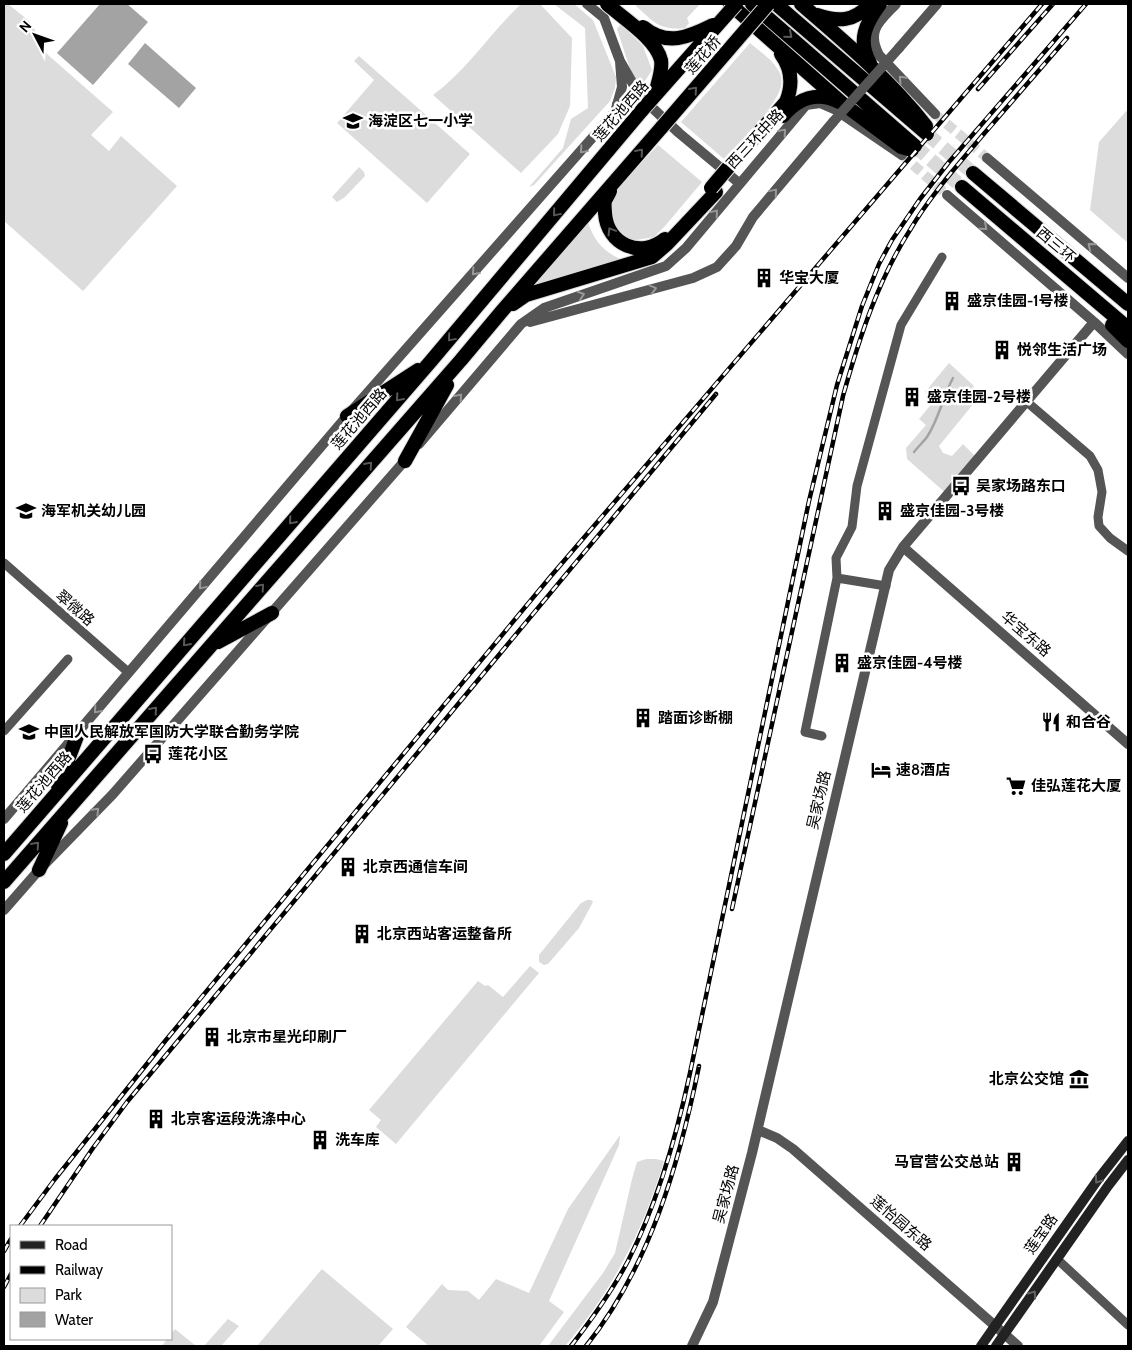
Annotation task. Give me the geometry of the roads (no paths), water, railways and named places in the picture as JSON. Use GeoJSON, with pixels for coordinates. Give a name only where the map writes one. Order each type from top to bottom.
{"type":"FeatureCollection","features":[{"type":"Feature","properties":{"kind":"highway"},"geometry":{"type":"LineString","coordinates":[[607,4],[653,44],[661,60],[661,71],[646,102]]}},
{"type":"Feature","properties":{"kind":"highway"},"geometry":{"type":"LineString","coordinates":[[616,4],[650,32],[673,39],[684,38],[719,23]]}},
{"type":"Feature","properties":{"kind":"highway"},"geometry":{"type":"LineString","coordinates":[[730,4],[842,103],[901,147],[909,150]]}},
{"type":"Feature","properties":{"kind":"highway","name":"莲花池西路"},"geometry":{"type":"LineString","coordinates":[[4,854],[431,361],[646,102],[736,4]]}},
{"type":"Feature","properties":{"kind":"highway"},"geometry":{"type":"LineString","coordinates":[[752,4],[909,150]]}},
{"type":"Feature","properties":{"kind":"highway","name":"莲花桥"},"geometry":{"type":"LineString","coordinates":[[618,177],[768,4]]}},
{"type":"Feature","properties":{"kind":"highway"},"geometry":{"type":"LineString","coordinates":[[776,4],[928,132],[908,102],[872,66],[801,4]]}},
{"type":"Feature","properties":{"kind":"highway"},"geometry":{"type":"LineString","coordinates":[[813,14],[832,20],[850,19],[870,4]]}},
{"type":"Feature","properties":{"kind":"highway"},"geometry":{"type":"LineString","coordinates":[[872,66],[866,57],[864,36],[866,25],[880,4]]}},
{"type":"Feature","properties":{"kind":"highway"},"geometry":{"type":"LineString","coordinates":[[502,311],[526,295],[652,258],[668,244],[786,102],[790,93],[791,74],[787,61],[772,41]]}},
{"type":"Feature","properties":{"kind":"highway"},"geometry":{"type":"LineString","coordinates":[[739,160],[793,104],[813,97],[826,97],[842,103]]}},
{"type":"Feature","properties":{"kind":"highway","name":"西三环"},"geometry":{"type":"LineString","coordinates":[[973,173],[1128,304]]}},
{"type":"Feature","properties":{"kind":"highway"},"geometry":{"type":"LineString","coordinates":[[618,177],[605,201],[606,222],[617,240],[625,246],[653,247],[669,234],[713,190]]}},
{"type":"Feature","properties":{"kind":"highway"},"geometry":{"type":"LineString","coordinates":[[4,882],[461,360],[618,177]]}},
{"type":"Feature","properties":{"kind":"highway","name":"西三环"},"geometry":{"type":"LineString","coordinates":[[962,187],[1128,328]]}},
{"type":"Feature","properties":{"kind":"highway"},"geometry":{"type":"LineString","coordinates":[[1104,284],[1128,296]]}},
{"type":"Feature","properties":{"kind":"highway"},"geometry":{"type":"LineString","coordinates":[[1093,298],[1115,329],[1128,340]]}},
{"type":"Feature","properties":{"kind":"highway"},"geometry":{"type":"LineString","coordinates":[[405,461],[461,360]]}},
{"type":"Feature","properties":{"kind":"highway"},"geometry":{"type":"LineString","coordinates":[[347,416],[431,361]]}},
{"type":"Feature","properties":{"kind":"highway"},"geometry":{"type":"LineString","coordinates":[[209,648],[272,612]]}},
{"type":"Feature","properties":{"kind":"highway"},"geometry":{"type":"LineString","coordinates":[[55,795],[78,731]]}},
{"type":"Feature","properties":{"kind":"highway"},"geometry":{"type":"LineString","coordinates":[[39,870],[68,808]]}},
{"type":"Feature","properties":{"kind":"main road","name":"莲宝路"},"geometry":{"type":"LineString","coordinates":[[981,1346],[1099,1178],[1128,1141]]}},
{"type":"Feature","properties":{"kind":"main road","name":"莲宝路"},"geometry":{"type":"LineString","coordinates":[[996,1346],[1128,1160]]}},
{"type":"Feature","properties":{"kind":"street"},"geometry":{"type":"LineString","coordinates":[[587,4],[604,18],[616,4]]}},
{"type":"Feature","properties":{"kind":"street"},"geometry":{"type":"LineString","coordinates":[[896,4],[876,27],[872,35],[874,46],[879,54],[935,114]]}},
{"type":"Feature","properties":{"kind":"street"},"geometry":{"type":"LineString","coordinates":[[521,324],[693,278],[716,267],[736,246],[753,217],[833,122],[937,4]]}},
{"type":"Feature","properties":{"kind":"street","name":"西三环中路"},"geometry":{"type":"LineString","coordinates":[[604,18],[620,62],[646,102],[679,133],[739,183],[806,105],[820,103],[909,150]]}},
{"type":"Feature","properties":{"kind":"street","name":"莲花池西路"},"geometry":{"type":"LineString","coordinates":[[4,819],[347,416],[615,112],[622,87],[620,62]]}},
{"type":"Feature","properties":{"kind":"street"},"geometry":{"type":"LineString","coordinates":[[617,104],[628,98],[646,102]]}},
{"type":"Feature","properties":{"kind":"street"},"geometry":{"type":"LineString","coordinates":[[987,158],[1128,278]]}},
{"type":"Feature","properties":{"kind":"street"},"geometry":{"type":"LineString","coordinates":[[4,910],[39,870],[112,794],[405,461],[521,324],[544,308],[666,266],[686,248],[739,183]]}},
{"type":"Feature","properties":{"kind":"street"},"geometry":{"type":"LineString","coordinates":[[947,195],[1094,322],[1128,354]]}},
{"type":"Feature","properties":{"kind":"street"},"geometry":{"type":"LineString","coordinates":[[822,736],[805,732],[837,578],[836,558],[852,527],[857,486],[901,325],[942,257]]}},
{"type":"Feature","properties":{"kind":"street","name":"吴家场路"},"geometry":{"type":"LineString","coordinates":[[692,1346],[713,1302],[758,1130],[889,570],[904,546],[1094,322]]}},
{"type":"Feature","properties":{"kind":"street"},"geometry":{"type":"LineString","coordinates":[[1027,402],[1090,456],[1098,470],[1102,492],[1098,517],[1099,526],[1110,538],[1128,551]]}},
{"type":"Feature","properties":{"kind":"street","name":"华宝东路"},"geometry":{"type":"LineString","coordinates":[[904,546],[1128,744]]}},
{"type":"Feature","properties":{"kind":"street","name":"翠微路"},"geometry":{"type":"LineString","coordinates":[[4,563],[128,672]]}},
{"type":"Feature","properties":{"kind":"street"},"geometry":{"type":"LineString","coordinates":[[837,578],[886,586]]}},
{"type":"Feature","properties":{"kind":"street"},"geometry":{"type":"LineString","coordinates":[[4,731],[68,659]]}},
{"type":"Feature","properties":{"kind":"street","name":"莲怡园东路"},"geometry":{"type":"LineString","coordinates":[[758,1130],[777,1138],[793,1149],[1018,1346]]}},
{"type":"Feature","properties":{"kind":"street"},"geometry":{"type":"LineString","coordinates":[[1057,1259],[1128,1325]]}},
{"type":"Feature","properties":{"kind":"water"},"geometry":{"type":"Polygon","coordinates":[[[100,4],[127,4],[148,22],[93,85],[57,53],[100,4]]]}},
{"type":"Feature","properties":{"kind":"water"},"geometry":{"type":"Polygon","coordinates":[[[145,43],[196,88],[179,108],[128,64],[145,43]]]}},
{"type":"Feature","properties":{"kind":"waterway"},"geometry":{"type":"LineString","coordinates":[[914,452],[931,430],[953,378]]}},
{"type":"Feature","properties":{"kind":"tunnel"},"geometry":{"type":"LineString","coordinates":[[935,114],[987,158]]}},
{"type":"Feature","properties":{"kind":"tunnel"},"geometry":{"type":"LineString","coordinates":[[927,134],[973,173]]}},
{"type":"Feature","properties":{"kind":"tunnel"},"geometry":{"type":"LineString","coordinates":[[915,146],[962,187]]}},
{"type":"Feature","properties":{"kind":"tunnel"},"geometry":{"type":"LineString","coordinates":[[902,155],[947,195]]}},
{"type":"Feature","properties":{"kind":"railway"},"geometry":{"type":"LineString","coordinates":[[21,1225],[166,1040],[551,576],[1042,4]]}},
{"type":"Feature","properties":{"kind":"railway"},"geometry":{"type":"LineString","coordinates":[[978,89],[1053,4]]}},
{"type":"Feature","properties":{"kind":"railway"},"geometry":{"type":"LineString","coordinates":[[571,1346],[587,1326],[615,1283],[639,1239],[657,1193],[679,1122],[809,501],[837,385],[862,306],[879,264],[892,240],[920,199],[949,162],[1086,4]]}},
{"type":"Feature","properties":{"kind":"railway"},"geometry":{"type":"LineString","coordinates":[[732,909],[843,396],[879,289],[899,249],[926,205],[982,136],[1067,38]]}},
{"type":"Feature","properties":{"kind":"railway"},"geometry":{"type":"LineString","coordinates":[[41,1225],[127,1102],[716,394]]}},
{"type":"Feature","properties":{"kind":"railway"},"geometry":{"type":"LineString","coordinates":[[586,1346],[628,1282],[645,1248],[659,1213],[682,1140],[699,1066]]}},
{"type":"Feature","properties":{"kind":"railway"},"geometry":{"type":"LineString","coordinates":[[4,1251],[10,1241]]}},
{"type":"Feature","properties":{"kind":"railway"},"geometry":{"type":"LineString","coordinates":[[4,1287],[10,1276]]}},
{"type":"Feature","properties":{"kind":"place","name":"海淀区七一小学"},"geometry":{"type":"Point","coordinates":[353,121]}},
{"type":"Feature","properties":{"kind":"place","name":"华宝大厦"},"geometry":{"type":"Point","coordinates":[764,278]}},
{"type":"Feature","properties":{"kind":"place","name":"盛京佳园-1号楼"},"geometry":{"type":"Point","coordinates":[952,301]}},
{"type":"Feature","properties":{"kind":"place","name":"悦邻生活广场"},"geometry":{"type":"Point","coordinates":[1002,350]}},
{"type":"Feature","properties":{"kind":"place","name":"盛京佳园-2号楼"},"geometry":{"type":"Point","coordinates":[912,397]}},
{"type":"Feature","properties":{"kind":"place","name":"吴家场路东口"},"geometry":{"type":"Point","coordinates":[961,486]}},
{"type":"Feature","properties":{"kind":"place","name":"海军机关幼儿园"},"geometry":{"type":"Point","coordinates":[26,511]}},
{"type":"Feature","properties":{"kind":"place","name":"盛京佳园-3号楼"},"geometry":{"type":"Point","coordinates":[885,511]}},
{"type":"Feature","properties":{"kind":"place","name":"盛京佳园-4号楼"},"geometry":{"type":"Point","coordinates":[842,663]}},
{"type":"Feature","properties":{"kind":"place","name":"踏面诊断棚"},"geometry":{"type":"Point","coordinates":[643,718]}},
{"type":"Feature","properties":{"kind":"place","name":"和合谷"},"geometry":{"type":"Point","coordinates":[1051,722]}},
{"type":"Feature","properties":{"kind":"place","name":"中国人民解放军国防大学联合勤务学院"},"geometry":{"type":"Point","coordinates":[29,732]}},
{"type":"Feature","properties":{"kind":"place","name":"莲花小区"},"geometry":{"type":"Point","coordinates":[153,754]}},
{"type":"Feature","properties":{"kind":"place","name":"速8酒店"},"geometry":{"type":"Point","coordinates":[881,770]}},
{"type":"Feature","properties":{"kind":"place","name":"佳弘莲花大厦"},"geometry":{"type":"Point","coordinates":[1016,786]}},
{"type":"Feature","properties":{"kind":"place","name":"北京西通信车间"},"geometry":{"type":"Point","coordinates":[348,867]}},
{"type":"Feature","properties":{"kind":"place","name":"北京西站客运整备所"},"geometry":{"type":"Point","coordinates":[362,934]}},
{"type":"Feature","properties":{"kind":"place","name":"北京市星光印刷厂"},"geometry":{"type":"Point","coordinates":[212,1037]}},
{"type":"Feature","properties":{"kind":"place","name":"北京公交馆"},"geometry":{"type":"Point","coordinates":[1079,1079]}},
{"type":"Feature","properties":{"kind":"place","name":"北京客运段洗涤中心"},"geometry":{"type":"Point","coordinates":[156,1119]}},
{"type":"Feature","properties":{"kind":"place","name":"洗车库"},"geometry":{"type":"Point","coordinates":[320,1140]}},
{"type":"Feature","properties":{"kind":"place","name":"马官营公交总站"},"geometry":{"type":"Point","coordinates":[1014,1162]}}]}
